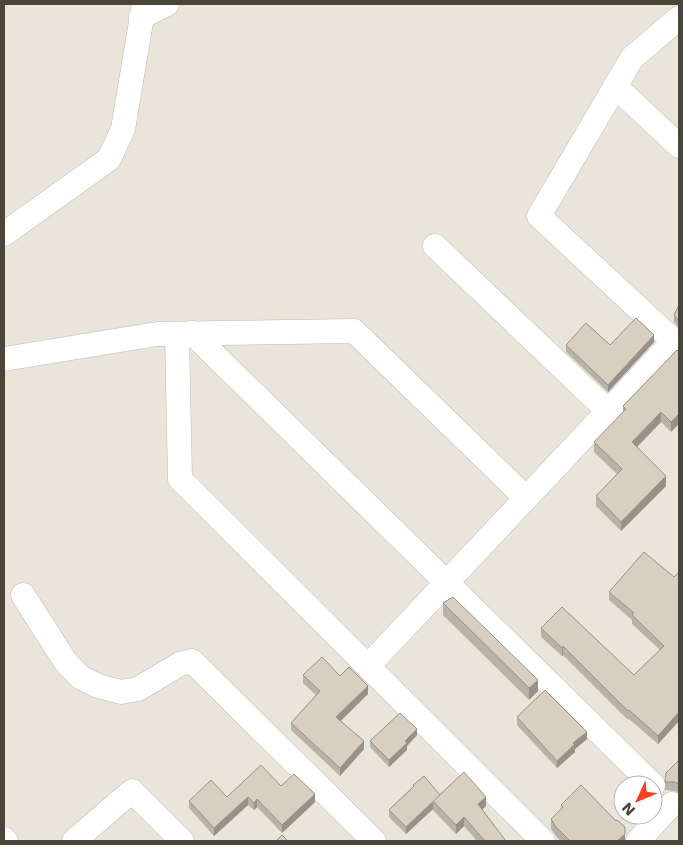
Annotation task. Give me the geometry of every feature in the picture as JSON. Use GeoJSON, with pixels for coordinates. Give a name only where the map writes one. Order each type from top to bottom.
{"type":"FeatureCollection","features":[{"type":"Feature","properties":{"kind":"street"},"geometry":{"type":"LineString","coordinates":[[4,234],[109,159],[123,129],[142,10],[167,4]]}},
{"type":"Feature","properties":{"kind":"street"},"geometry":{"type":"LineString","coordinates":[[368,666],[608,411],[677,343],[539,216],[632,58],[675,13]]}},
{"type":"Feature","properties":{"kind":"street"},"geometry":{"type":"LineString","coordinates":[[615,86],[679,146]]}},
{"type":"Feature","properties":{"kind":"street"},"geometry":{"type":"LineString","coordinates":[[435,246],[608,411]]}},
{"type":"Feature","properties":{"kind":"street"},"geometry":{"type":"LineString","coordinates":[[4,359],[157,334],[354,330],[526,498]]}},
{"type":"Feature","properties":{"kind":"street"},"geometry":{"type":"LineString","coordinates":[[185,334],[447,583],[643,775]]}},
{"type":"Feature","properties":{"kind":"street"},"geometry":{"type":"LineString","coordinates":[[185,334],[180,479],[543,841]]}},
{"type":"Feature","properties":{"kind":"street"},"geometry":{"type":"LineString","coordinates":[[23,594],[65,661],[80,677],[98,686],[121,692],[138,689],[180,664],[192,661],[374,841]]}},
{"type":"Feature","properties":{"kind":"street"},"geometry":{"type":"LineString","coordinates":[[74,841],[132,792],[182,841]]}},
{"type":"Feature","properties":{"kind":"street"},"geometry":{"type":"LineString","coordinates":[[638,841],[676,808],[663,795]]}},
{"type":"Feature","properties":{"kind":"shaded area"},"geometry":{"type":"Polygon","coordinates":[[[4,4],[679,4],[679,841],[4,841],[4,4]]]}},
{"type":"Feature","properties":{"kind":"building"},"geometry":{"type":"Polygon","coordinates":[[[679,305],[679,321],[674,315],[679,305]]]}},
{"type":"Feature","properties":{"kind":"building"},"geometry":{"type":"Polygon","coordinates":[[[636,318],[654,335],[608,385],[566,345],[586,323],[610,345],[636,318]]]}},
{"type":"Feature","properties":{"kind":"building"},"geometry":{"type":"Polygon","coordinates":[[[677,350],[679,352],[679,414],[671,422],[661,412],[632,442],[666,476],[621,522],[596,496],[622,469],[594,442],[626,409],[623,406],[677,350]]]}},
{"type":"Feature","properties":{"kind":"building"},"geometry":{"type":"Polygon","coordinates":[[[644,552],[674,577],[679,572],[679,712],[658,736],[628,711],[563,646],[562,648],[541,628],[562,607],[634,675],[664,646],[632,615],[634,613],[609,592],[644,552]]]}},
{"type":"Feature","properties":{"kind":"building"},"geometry":{"type":"Polygon","coordinates":[[[453,597],[538,680],[529,688],[443,603],[453,597]]]}},
{"type":"Feature","properties":{"kind":"building"},"geometry":{"type":"Polygon","coordinates":[[[322,657],[340,676],[349,667],[368,686],[336,717],[364,741],[340,768],[291,723],[320,691],[303,675],[322,657]]]}},
{"type":"Feature","properties":{"kind":"building"},"geometry":{"type":"Polygon","coordinates":[[[545,690],[587,732],[573,743],[575,744],[557,761],[517,717],[545,690]]]}},
{"type":"Feature","properties":{"kind":"building"},"geometry":{"type":"Polygon","coordinates":[[[400,713],[417,729],[405,741],[407,743],[389,760],[370,741],[400,713]]]}},
{"type":"Feature","properties":{"kind":"building"},"geometry":{"type":"Polygon","coordinates":[[[679,760],[679,784],[665,782],[666,773],[679,760]]]}},
{"type":"Feature","properties":{"kind":"building"},"geometry":{"type":"Polygon","coordinates":[[[261,765],[281,786],[294,774],[315,794],[282,825],[257,799],[254,803],[248,797],[214,828],[189,801],[211,780],[227,797],[261,765]]]}},
{"type":"Feature","properties":{"kind":"building"},"geometry":{"type":"Polygon","coordinates":[[[464,772],[486,797],[478,804],[506,841],[485,841],[464,817],[456,825],[433,801],[464,772]]]}},
{"type":"Feature","properties":{"kind":"building"},"geometry":{"type":"Polygon","coordinates":[[[424,776],[440,795],[406,827],[389,810],[424,776]]]}},
{"type":"Feature","properties":{"kind":"building"},"geometry":{"type":"Polygon","coordinates":[[[581,785],[613,818],[613,825],[623,825],[625,827],[625,834],[617,841],[570,841],[551,819],[563,807],[561,805],[581,785]]]}},
{"type":"Feature","properties":{"kind":"building"},"geometry":{"type":"Polygon","coordinates":[[[282,835],[288,841],[276,841],[282,835]]]}}]}
